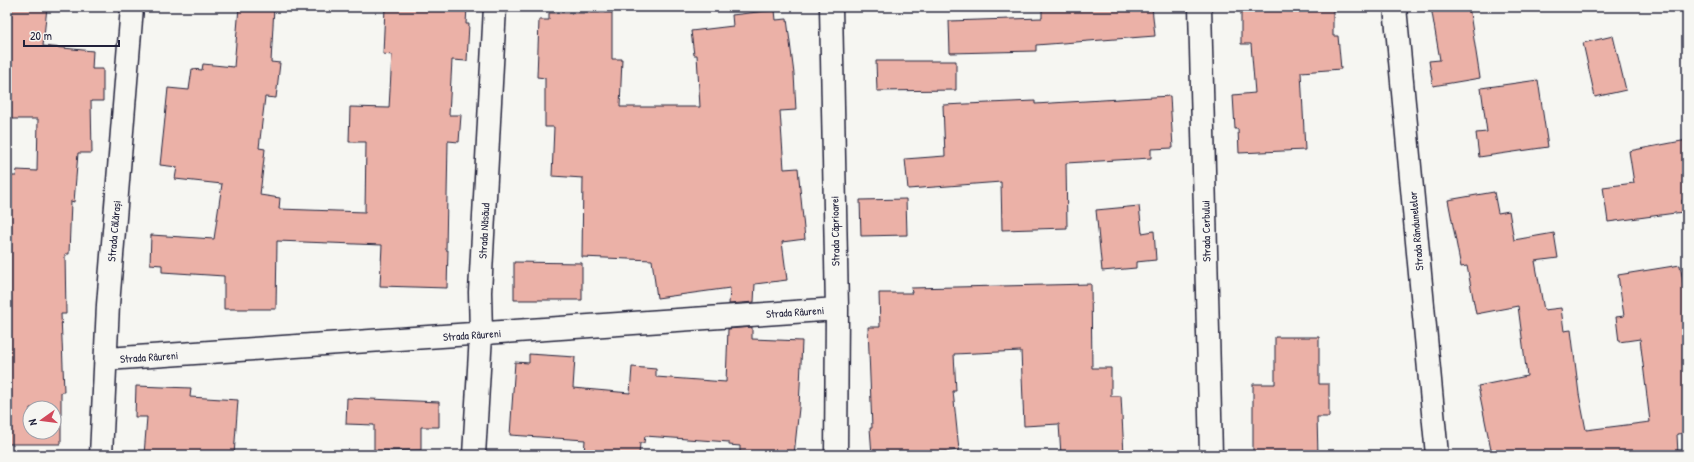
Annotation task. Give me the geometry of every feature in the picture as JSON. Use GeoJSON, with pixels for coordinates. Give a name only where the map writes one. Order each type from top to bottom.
{"type":"FeatureCollection","features":[{"type":"Feature","properties":{"kind":"street","name":"Strada Călărași"},"geometry":{"type":"LineString","coordinates":[[101,455],[107,359],[108,306],[132,7]]}},
{"type":"Feature","properties":{"kind":"street","name":"Strada Năsăud"},"geometry":{"type":"LineString","coordinates":[[474,455],[481,334],[480,292],[495,7]]}},
{"type":"Feature","properties":{"kind":"street","name":"Strada Căprioarei"},"geometry":{"type":"LineString","coordinates":[[831,7],[837,308],[836,455]]}},
{"type":"Feature","properties":{"kind":"street","name":"Strada Cerbului"},"geometry":{"type":"LineString","coordinates":[[1200,7],[1211,455]]}},
{"type":"Feature","properties":{"kind":"street","name":"Strada Rândunelelor"},"geometry":{"type":"LineString","coordinates":[[1395,7],[1437,455]]}},
{"type":"Feature","properties":{"kind":"street","name":"Strada Râureni"},"geometry":{"type":"LineString","coordinates":[[107,359],[837,308]]}},
{"type":"Feature","properties":{"kind":"building"},"geometry":{"type":"Polygon","coordinates":[[[11,7],[47,7],[43,46],[93,51],[92,69],[103,69],[103,101],[91,101],[92,153],[78,153],[74,202],[71,201],[69,254],[65,254],[66,314],[61,314],[64,392],[61,392],[61,400],[22,400],[22,440],[61,440],[61,444],[7,444],[7,176],[16,176],[17,170],[37,171],[38,119],[8,119],[11,7]]]}},
{"type":"Feature","properties":{"kind":"building"},"geometry":{"type":"Polygon","coordinates":[[[239,7],[274,7],[271,62],[280,63],[276,98],[265,97],[259,148],[265,149],[260,195],[280,198],[279,209],[365,212],[366,142],[349,142],[350,107],[389,108],[392,55],[383,54],[385,7],[467,7],[466,24],[469,24],[467,61],[452,60],[449,115],[461,115],[459,142],[448,141],[446,250],[448,250],[447,288],[380,286],[382,245],[277,241],[276,309],[224,309],[224,276],[162,272],[162,265],[150,264],[151,235],[214,239],[222,184],[175,179],[177,167],[160,165],[168,88],[189,90],[192,69],[202,70],[203,64],[234,67],[239,7]]]}},
{"type":"Feature","properties":{"kind":"building"},"geometry":{"type":"Polygon","coordinates":[[[1042,7],[1152,7],[1155,36],[1036,45],[1036,51],[950,53],[949,21],[1042,18],[1042,7]]]}},
{"type":"Feature","properties":{"kind":"building"},"geometry":{"type":"Polygon","coordinates":[[[1241,7],[1333,7],[1333,36],[1338,36],[1341,69],[1301,72],[1305,150],[1239,153],[1238,129],[1235,129],[1233,95],[1255,93],[1251,44],[1241,44],[1241,7]]]}},
{"type":"Feature","properties":{"kind":"building"},"geometry":{"type":"Polygon","coordinates":[[[1431,7],[1469,7],[1480,78],[1433,86],[1429,61],[1440,60],[1431,7]]]}},
{"type":"Feature","properties":{"kind":"building"},"geometry":{"type":"Polygon","coordinates":[[[775,10],[776,20],[787,19],[794,74],[796,110],[780,111],[784,169],[798,168],[805,239],[782,242],[787,280],[755,284],[754,302],[729,304],[730,288],[657,298],[652,260],[582,257],[583,178],[552,176],[554,127],[545,127],[545,78],[537,77],[539,20],[549,20],[549,13],[612,13],[612,59],[622,59],[620,107],[700,107],[697,55],[694,55],[691,31],[733,26],[732,15],[775,10]]]}},
{"type":"Feature","properties":{"kind":"building"},"geometry":{"type":"Polygon","coordinates":[[[1613,36],[1626,90],[1595,97],[1583,43],[1613,36]]]}},
{"type":"Feature","properties":{"kind":"building"},"geometry":{"type":"Polygon","coordinates":[[[876,61],[956,61],[956,90],[877,91],[876,61]]]}},
{"type":"Feature","properties":{"kind":"building"},"geometry":{"type":"Polygon","coordinates":[[[1538,80],[1548,147],[1479,157],[1476,133],[1487,132],[1481,88],[1538,80]]]}},
{"type":"Feature","properties":{"kind":"building"},"geometry":{"type":"Polygon","coordinates":[[[1170,96],[1173,148],[1151,149],[1151,158],[1066,163],[1067,228],[1002,230],[1001,182],[908,189],[905,159],[945,156],[943,105],[1035,101],[1035,104],[1170,96]]]}},
{"type":"Feature","properties":{"kind":"building"},"geometry":{"type":"Polygon","coordinates":[[[1687,140],[1687,197],[1682,200],[1683,212],[1608,222],[1603,187],[1634,183],[1629,151],[1687,140]]]}},
{"type":"Feature","properties":{"kind":"building"},"geometry":{"type":"Polygon","coordinates":[[[1494,192],[1498,213],[1509,211],[1514,240],[1554,233],[1558,258],[1535,261],[1544,310],[1561,308],[1564,331],[1571,330],[1579,394],[1586,430],[1650,422],[1640,339],[1619,342],[1616,317],[1624,316],[1618,275],[1680,265],[1687,304],[1687,433],[1677,434],[1678,455],[1492,455],[1478,386],[1527,376],[1518,306],[1476,314],[1467,266],[1461,267],[1448,200],[1494,192]]]}},
{"type":"Feature","properties":{"kind":"building"},"geometry":{"type":"Polygon","coordinates":[[[906,199],[907,235],[861,236],[860,200],[906,199]]]}},
{"type":"Feature","properties":{"kind":"building"},"geometry":{"type":"Polygon","coordinates":[[[1139,206],[1142,233],[1154,231],[1156,260],[1136,262],[1136,268],[1102,271],[1096,210],[1139,206]]]}},
{"type":"Feature","properties":{"kind":"building"},"geometry":{"type":"Polygon","coordinates":[[[514,262],[582,263],[582,300],[514,300],[514,262]]]}},
{"type":"Feature","properties":{"kind":"building"},"geometry":{"type":"Polygon","coordinates":[[[1091,284],[1092,368],[1111,368],[1111,396],[1121,396],[1124,455],[1061,455],[1059,424],[1024,426],[1021,351],[954,354],[956,391],[953,391],[959,450],[913,455],[872,455],[868,327],[880,327],[879,293],[912,293],[911,288],[1091,284]]]}},
{"type":"Feature","properties":{"kind":"building"},"geometry":{"type":"Polygon","coordinates":[[[752,327],[752,339],[802,341],[799,408],[794,455],[740,455],[740,446],[729,445],[729,442],[645,436],[644,443],[640,443],[639,455],[584,455],[585,440],[510,435],[515,362],[529,363],[529,354],[575,357],[573,388],[630,393],[632,367],[656,369],[656,377],[726,382],[728,329],[752,327]]]}},
{"type":"Feature","properties":{"kind":"building"},"geometry":{"type":"Polygon","coordinates":[[[1275,337],[1319,337],[1319,384],[1329,384],[1329,417],[1317,417],[1318,455],[1253,455],[1253,384],[1275,384],[1275,337]]]}},
{"type":"Feature","properties":{"kind":"building"},"geometry":{"type":"Polygon","coordinates":[[[136,386],[191,388],[190,397],[238,400],[234,455],[144,455],[147,417],[135,417],[136,386]]]}},
{"type":"Feature","properties":{"kind":"building"},"geometry":{"type":"Polygon","coordinates":[[[347,398],[439,402],[439,427],[421,427],[421,450],[374,451],[374,425],[346,424],[347,398]]]}}]}
